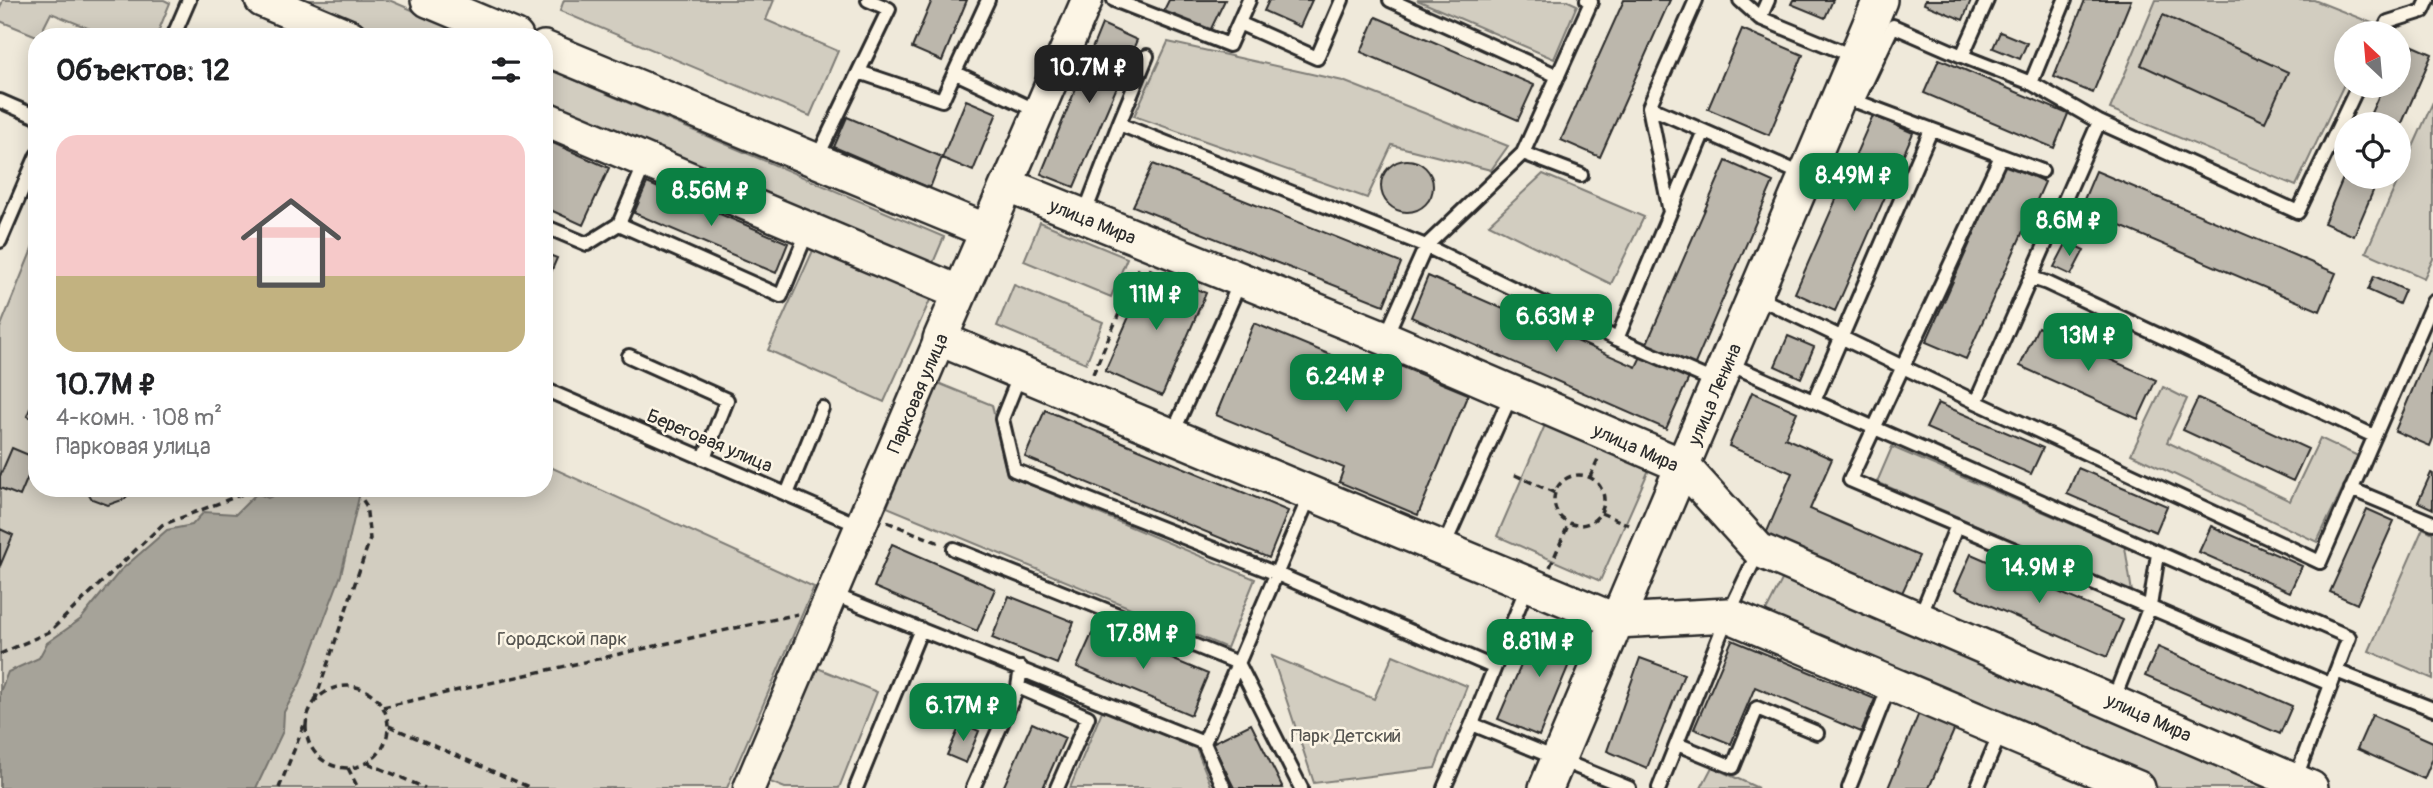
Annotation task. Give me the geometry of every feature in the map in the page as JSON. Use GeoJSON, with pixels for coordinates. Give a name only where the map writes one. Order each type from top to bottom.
{"type":"FeatureCollection","features":[{"type":"Feature","properties":{"kind":"main road"},"geometry":{"type":"LineString","coordinates":[[262,0],[329,28]]}},
{"type":"Feature","properties":{"kind":"main road"},"geometry":{"type":"LineString","coordinates":[[428,0],[495,28]]}},
{"type":"Feature","properties":{"kind":"main road","name":"улица Ленина"},"geometry":{"type":"LineString","coordinates":[[1546,788],[1806,176],[1849,99],[1856,58],[1882,15]]}},
{"type":"Feature","properties":{"kind":"main road"},"geometry":{"type":"LineString","coordinates":[[553,52],[987,231]]}},
{"type":"Feature","properties":{"kind":"main road"},"geometry":{"type":"LineString","coordinates":[[553,122],[960,293]]}},
{"type":"Feature","properties":{"kind":"main road","name":"улица Мира"},"geometry":{"type":"LineString","coordinates":[[1007,185],[1385,338],[1683,466],[1759,550],[2303,784]]}},
{"type":"Feature","properties":{"kind":"main road","name":"Парковая улица"},"geometry":{"type":"LineString","coordinates":[[940,339],[1007,185]]}},
{"type":"Feature","properties":{"kind":"main road"},"geometry":{"type":"LineString","coordinates":[[940,339],[1617,621],[1728,615],[2138,788]]}},
{"type":"Feature","properties":{"kind":"street","name":"Парковая улица"},"geometry":{"type":"LineString","coordinates":[[1007,185],[1087,0]]}},
{"type":"Feature","properties":{"kind":"street","name":"Парковая улица"},"geometry":{"type":"LineString","coordinates":[[749,788],[940,339]]}},
{"type":"Feature","properties":{"kind":"lane"},"geometry":{"type":"LineString","coordinates":[[177,28],[189,0]]}},
{"type":"Feature","properties":{"kind":"lane"},"geometry":{"type":"LineString","coordinates":[[816,161],[891,4],[868,0]]}},
{"type":"Feature","properties":{"kind":"lane"},"geometry":{"type":"LineString","coordinates":[[859,72],[942,100],[988,0]]}},
{"type":"Feature","properties":{"kind":"lane"},"geometry":{"type":"LineString","coordinates":[[1114,0],[1229,45],[1249,0]]}},
{"type":"Feature","properties":{"kind":"lane"},"geometry":{"type":"LineString","coordinates":[[1241,23],[1317,58],[1342,0]]}},
{"type":"Feature","properties":{"kind":"lane"},"geometry":{"type":"LineString","coordinates":[[1390,0],[1558,76]]}},
{"type":"Feature","properties":{"kind":"lane"},"geometry":{"type":"LineString","coordinates":[[1385,338],[1426,246],[1523,153],[1591,2],[1587,0]]}},
{"type":"Feature","properties":{"kind":"lane"},"geometry":{"type":"LineString","coordinates":[[1670,212],[1649,107],[1696,0]]}},
{"type":"Feature","properties":{"kind":"lane"},"geometry":{"type":"LineString","coordinates":[[1740,0],[1760,18],[1856,58]]}},
{"type":"Feature","properties":{"kind":"lane"},"geometry":{"type":"LineString","coordinates":[[1760,18],[1768,0]]}},
{"type":"Feature","properties":{"kind":"lane"},"geometry":{"type":"LineString","coordinates":[[1962,56],[1987,0]]}},
{"type":"Feature","properties":{"kind":"lane"},"geometry":{"type":"LineString","coordinates":[[2031,83],[2065,0]]}},
{"type":"Feature","properties":{"kind":"lane"},"geometry":{"type":"LineString","coordinates":[[2392,21],[2423,12],[2428,0]]}},
{"type":"Feature","properties":{"kind":"lane"},"geometry":{"type":"LineString","coordinates":[[2042,172],[1849,99],[1882,15],[1962,56],[2031,83],[2099,122],[2298,212],[2352,98]]}},
{"type":"Feature","properties":{"kind":"lane"},"geometry":{"type":"LineString","coordinates":[[1083,216],[1147,56]]}},
{"type":"Feature","properties":{"kind":"lane"},"geometry":{"type":"LineString","coordinates":[[956,74],[1039,112]]}},
{"type":"Feature","properties":{"kind":"lane"},"geometry":{"type":"LineString","coordinates":[[0,102],[28,113]]}},
{"type":"Feature","properties":{"kind":"lane"},"geometry":{"type":"LineString","coordinates":[[1649,107],[1806,176]]}},
{"type":"Feature","properties":{"kind":"lane"},"geometry":{"type":"LineString","coordinates":[[1976,402],[2099,122]]}},
{"type":"Feature","properties":{"kind":"lane"},"geometry":{"type":"LineString","coordinates":[[1119,124],[1426,246],[1617,339],[1814,401],[2349,637],[2330,684],[2303,784]]}},
{"type":"Feature","properties":{"kind":"lane"},"geometry":{"type":"LineString","coordinates":[[1814,401],[1931,130]]}},
{"type":"Feature","properties":{"kind":"lane"},"geometry":{"type":"LineString","coordinates":[[1617,339],[1704,131]]}},
{"type":"Feature","properties":{"kind":"lane"},"geometry":{"type":"LineString","coordinates":[[1523,153],[1581,175]]}},
{"type":"Feature","properties":{"kind":"lane"},"geometry":{"type":"LineString","coordinates":[[2001,156],[1850,480],[2330,684]]}},
{"type":"Feature","properties":{"kind":"lane"},"geometry":{"type":"LineString","coordinates":[[553,230],[587,244],[619,224],[646,161]]}},
{"type":"Feature","properties":{"kind":"lane"},"geometry":{"type":"LineString","coordinates":[[0,241],[28,183]]}},
{"type":"Feature","properties":{"kind":"lane"},"geometry":{"type":"LineString","coordinates":[[619,224],[782,296],[808,229]]}},
{"type":"Feature","properties":{"kind":"lane"},"geometry":{"type":"LineString","coordinates":[[2032,278],[2374,436]]}},
{"type":"Feature","properties":{"kind":"lane"},"geometry":{"type":"LineString","coordinates":[[1172,435],[1240,281]]}},
{"type":"Feature","properties":{"kind":"lane"},"geometry":{"type":"LineString","coordinates":[[1755,296],[2320,562],[2433,302]]}},
{"type":"Feature","properties":{"kind":"lane"},"geometry":{"type":"LineString","coordinates":[[629,356],[727,400],[704,458]]}},
{"type":"Feature","properties":{"kind":"lane"},"geometry":{"type":"LineString","coordinates":[[1020,373],[1002,419],[1014,470],[1276,574],[1493,667]]}},
{"type":"Feature","properties":{"kind":"lane"},"geometry":{"type":"LineString","coordinates":[[1443,548],[1512,392]]}},
{"type":"Feature","properties":{"kind":"lane","name":"Береговая улица"},"geometry":{"type":"LineString","coordinates":[[553,393],[786,494],[863,520]]}},
{"type":"Feature","properties":{"kind":"lane"},"geometry":{"type":"LineString","coordinates":[[786,494],[822,408]]}},
{"type":"Feature","properties":{"kind":"lane"},"geometry":{"type":"LineString","coordinates":[[2351,489],[2433,523]]}},
{"type":"Feature","properties":{"kind":"lane"},"geometry":{"type":"LineString","coordinates":[[1204,743],[1311,493]]}},
{"type":"Feature","properties":{"kind":"lane"},"geometry":{"type":"LineString","coordinates":[[1919,618],[1957,525]]}},
{"type":"Feature","properties":{"kind":"lane"},"geometry":{"type":"LineString","coordinates":[[954,549],[1238,663],[1301,788]]}},
{"type":"Feature","properties":{"kind":"lane"},"geometry":{"type":"LineString","coordinates":[[1659,788],[1728,615],[1759,550]]}},
{"type":"Feature","properties":{"kind":"lane"},"geometry":{"type":"LineString","coordinates":[[2113,702],[2150,606],[2158,554]]}},
{"type":"Feature","properties":{"kind":"lane"},"geometry":{"type":"LineString","coordinates":[[1444,788],[1493,667],[1534,586]]}},
{"type":"Feature","properties":{"kind":"lane"},"geometry":{"type":"LineString","coordinates":[[828,601],[921,629],[1204,743],[1224,788]]}},
{"type":"Feature","properties":{"kind":"lane"},"geometry":{"type":"LineString","coordinates":[[856,788],[921,629]]}},
{"type":"Feature","properties":{"kind":"lane"},"geometry":{"type":"LineString","coordinates":[[973,788],[1018,687],[1021,668]]}},
{"type":"Feature","properties":{"kind":"lane"},"geometry":{"type":"LineString","coordinates":[[2336,671],[2433,709]]}},
{"type":"Feature","properties":{"kind":"lane"},"geometry":{"type":"LineString","coordinates":[[1849,788],[1890,684]]}},
{"type":"Feature","properties":{"kind":"lane"},"geometry":{"type":"LineString","coordinates":[[1018,687],[1088,717],[1056,788]]}},
{"type":"Feature","properties":{"kind":"lane"},"geometry":{"type":"LineString","coordinates":[[1677,744],[1732,767],[1757,708],[1817,733]]}},
{"type":"Feature","properties":{"kind":"lane"},"geometry":{"type":"LineString","coordinates":[[1472,724],[1629,788]]}},
{"type":"Feature","properties":{"kind":"lane"},"geometry":{"type":"LineString","coordinates":[[1978,788],[2001,731]]}},
{"type":"Feature","properties":{"kind":"path"},"geometry":{"type":"LineString","coordinates":[[1082,398],[1149,243]]}},
{"type":"Feature","properties":{"kind":"path"},"geometry":{"type":"LineString","coordinates":[[1516,475],[1555,493]]}},
{"type":"Feature","properties":{"kind":"path"},"geometry":{"type":"LineString","coordinates":[[1574,475],[1590,477],[1602,490],[1604,504],[1597,519],[1584,525],[1569,523],[1556,512],[1555,493],[1561,482],[1574,475]]}},
{"type":"Feature","properties":{"kind":"path"},"geometry":{"type":"LineString","coordinates":[[0,654],[50,632],[162,526],[235,497]]}},
{"type":"Feature","properties":{"kind":"path"},"geometry":{"type":"LineString","coordinates":[[279,788],[314,702],[370,538],[366,505],[361,497]]}},
{"type":"Feature","properties":{"kind":"path"},"geometry":{"type":"LineString","coordinates":[[863,520],[954,549]]}},
{"type":"Feature","properties":{"kind":"path"},"geometry":{"type":"LineString","coordinates":[[1534,586],[1569,523]]}},
{"type":"Feature","properties":{"kind":"path"},"geometry":{"type":"LineString","coordinates":[[383,707],[828,601]]}},
{"type":"Feature","properties":{"kind":"path"},"geometry":{"type":"LineString","coordinates":[[304,725],[312,751],[330,766],[348,768],[368,763],[383,748],[388,726],[383,707],[370,692],[348,685],[325,691],[314,702]]}},
{"type":"Feature","properties":{"kind":"path"},"geometry":{"type":"LineString","coordinates":[[388,726],[531,788]]}},
{"type":"Feature","properties":{"kind":"path"},"geometry":{"type":"LineString","coordinates":[[368,763],[425,788]]}},
{"type":"Feature","properties":{"kind":"path"},"geometry":{"type":"LineString","coordinates":[[348,768],[358,788]]}},
{"type":"Feature","properties":{"kind":"green space"},"geometry":{"type":"Polygon","coordinates":[[[3,0],[164,0],[170,3],[160,28],[88,28],[51,13],[44,28],[28,28],[28,32],[0,21],[3,0]]]}},
{"type":"Feature","properties":{"kind":"green space"},"geometry":{"type":"Polygon","coordinates":[[[299,0],[389,0],[454,28],[364,28],[299,0]]]}},
{"type":"Feature","properties":{"kind":"green space"},"geometry":{"type":"Polygon","coordinates":[[[564,0],[774,0],[766,20],[838,51],[810,116],[560,11],[564,0]]]}},
{"type":"Feature","properties":{"kind":"green space"},"geometry":{"type":"Polygon","coordinates":[[[1417,0],[1566,0],[1577,5],[1554,59],[1417,0]]]}},
{"type":"Feature","properties":{"kind":"green space"},"geometry":{"type":"Polygon","coordinates":[[[2156,0],[2314,0],[2367,21],[2334,21],[2334,98],[2338,98],[2296,186],[2110,109],[2156,0]]]}},
{"type":"Feature","properties":{"kind":"green space"},"geometry":{"type":"Polygon","coordinates":[[[1168,42],[1343,81],[1508,146],[1491,170],[1392,145],[1367,198],[1134,116],[1168,42]]]}},
{"type":"Feature","properties":{"kind":"green space"},"geometry":{"type":"Polygon","coordinates":[[[553,71],[944,237],[930,270],[553,109],[553,71]]]}},
{"type":"Feature","properties":{"kind":"green space"},"geometry":{"type":"Polygon","coordinates":[[[2433,102],[2433,259],[2424,278],[2366,252],[2394,189],[2411,189],[2411,151],[2433,102]]]}},
{"type":"Feature","properties":{"kind":"green space"},"geometry":{"type":"Polygon","coordinates":[[[1543,174],[1644,217],[1611,284],[1489,224],[1543,174]]]}},
{"type":"Feature","properties":{"kind":"green space"},"geometry":{"type":"Polygon","coordinates":[[[1040,222],[1127,258],[1111,297],[1024,261],[1040,222]]]}},
{"type":"Feature","properties":{"kind":"green space"},"geometry":{"type":"Polygon","coordinates":[[[815,246],[931,298],[884,402],[768,350],[815,246]]]}},
{"type":"Feature","properties":{"kind":"green space","name":"Городской парк"},"geometry":{"type":"Polygon","coordinates":[[[28,259],[28,497],[553,497],[553,468],[814,587],[727,788],[0,788],[0,328],[28,259]]]}},
{"type":"Feature","properties":{"kind":"green space"},"geometry":{"type":"Polygon","coordinates":[[[1014,285],[1103,322],[1086,363],[997,326],[1014,285]]]}},
{"type":"Feature","properties":{"kind":"green space"},"geometry":{"type":"Polygon","coordinates":[[[938,383],[992,405],[1007,475],[1255,579],[1227,648],[887,507],[938,383]]]}},
{"type":"Feature","properties":{"kind":"green space"},"geometry":{"type":"Polygon","coordinates":[[[2163,387],[2187,399],[2167,442],[2290,501],[2320,438],[2358,456],[2317,542],[2131,454],[2163,387]]]}},
{"type":"Feature","properties":{"kind":"green space"},"geometry":{"type":"Polygon","coordinates":[[[1548,418],[1652,463],[1600,581],[1497,536],[1548,418]]]}},
{"type":"Feature","properties":{"kind":"green space"},"geometry":{"type":"Polygon","coordinates":[[[1892,447],[2125,547],[2132,592],[1877,482],[1892,447]]]}},
{"type":"Feature","properties":{"kind":"green space"},"geometry":{"type":"Polygon","coordinates":[[[2423,528],[2433,533],[2433,679],[2369,651],[2423,528]]]}},
{"type":"Feature","properties":{"kind":"green space"},"geometry":{"type":"Polygon","coordinates":[[[1786,572],[2280,788],[2160,788],[1763,617],[1786,572]]]}},
{"type":"Feature","properties":{"kind":"green space","name":"Парк Детский"},"geometry":{"type":"Polygon","coordinates":[[[1393,655],[1467,686],[1435,768],[1314,783],[1272,656],[1374,699],[1393,655]]]}},
{"type":"Feature","properties":{"kind":"green space"},"geometry":{"type":"Polygon","coordinates":[[[815,667],[877,692],[839,788],[785,788],[770,782],[815,667]]]}},
{"type":"Feature","properties":{"kind":"green space"},"geometry":{"type":"Polygon","coordinates":[[[1104,706],[1195,745],[1212,788],[1070,788],[1104,706]]]}},
{"type":"Feature","properties":{"kind":"green space"},"geometry":{"type":"Polygon","coordinates":[[[1712,767],[1758,788],[1701,788],[1712,767]]]}},
{"type":"Feature","properties":{"kind":"shaded area"},"geometry":{"type":"Polygon","coordinates":[[[253,497],[359,497],[341,575],[300,683],[284,712],[283,731],[256,788],[0,788],[0,692],[8,672],[39,658],[47,643],[81,619],[120,571],[167,530],[192,525],[204,512],[236,514],[253,497]]]}},
{"type":"Feature","properties":{"kind":"building"},"geometry":{"type":"Polygon","coordinates":[[[932,0],[967,0],[942,61],[912,48],[932,0]]]}},
{"type":"Feature","properties":{"kind":"building"},"geometry":{"type":"Polygon","coordinates":[[[1169,0],[1225,0],[1208,35],[1162,14],[1169,0]]]}},
{"type":"Feature","properties":{"kind":"building"},"geometry":{"type":"Polygon","coordinates":[[[1269,0],[1312,0],[1300,27],[1264,11],[1269,0]]]}},
{"type":"Feature","properties":{"kind":"building"},"geometry":{"type":"Polygon","coordinates":[[[1624,0],[1670,0],[1600,157],[1561,140],[1624,0]]]}},
{"type":"Feature","properties":{"kind":"building"},"geometry":{"type":"Polygon","coordinates":[[[1793,0],[1833,0],[1825,18],[1791,4],[1793,0]]]}},
{"type":"Feature","properties":{"kind":"building"},"geometry":{"type":"Polygon","coordinates":[[[1925,0],[1971,0],[1963,20],[1924,4],[1925,0]]]}},
{"type":"Feature","properties":{"kind":"building"},"geometry":{"type":"Polygon","coordinates":[[[2085,0],[2131,0],[2093,93],[2054,77],[2085,0]]]}},
{"type":"Feature","properties":{"kind":"building"},"geometry":{"type":"Polygon","coordinates":[[[2163,15],[2288,72],[2265,122],[2141,65],[2163,15]]]}},
{"type":"Feature","properties":{"kind":"building"},"geometry":{"type":"Polygon","coordinates":[[[1376,17],[1534,85],[1518,120],[1361,52],[1376,17]]]}},
{"type":"Feature","properties":{"kind":"building"},"geometry":{"type":"Polygon","coordinates":[[[1102,24],[1137,40],[1074,187],[1041,174],[1102,24]]]}},
{"type":"Feature","properties":{"kind":"building"},"geometry":{"type":"Polygon","coordinates":[[[1742,29],[1803,55],[1769,135],[1708,109],[1742,29]]]}},
{"type":"Feature","properties":{"kind":"building"},"geometry":{"type":"Polygon","coordinates":[[[2000,32],[2027,43],[2020,59],[1993,48],[2000,32]]]}},
{"type":"Feature","properties":{"kind":"building"},"geometry":{"type":"Polygon","coordinates":[[[2412,45],[2432,54],[2407,112],[2371,112],[2378,98],[2412,98],[2412,45]]]}},
{"type":"Feature","properties":{"kind":"building"},"geometry":{"type":"Polygon","coordinates":[[[1939,59],[2068,114],[2054,148],[1924,93],[1939,59]]]}},
{"type":"Feature","properties":{"kind":"building"},"geometry":{"type":"Polygon","coordinates":[[[966,100],[997,113],[973,171],[942,158],[966,100]]]}},
{"type":"Feature","properties":{"kind":"building"},"geometry":{"type":"Polygon","coordinates":[[[1873,115],[1913,133],[1835,311],[1795,293],[1873,115]]]}},
{"type":"Feature","properties":{"kind":"building"},"geometry":{"type":"Polygon","coordinates":[[[847,117],[942,157],[930,188],[834,147],[847,117]]]}},
{"type":"Feature","properties":{"kind":"building"},"geometry":{"type":"Polygon","coordinates":[[[553,143],[609,168],[583,225],[553,211],[553,143]]]}},
{"type":"Feature","properties":{"kind":"building"},"geometry":{"type":"Polygon","coordinates":[[[1407,160],[1417,162],[1425,168],[1431,176],[1431,196],[1425,204],[1417,210],[1407,212],[1397,210],[1389,204],[1383,196],[1381,186],[1383,176],[1389,168],[1397,162],[1407,160]]]}},
{"type":"Feature","properties":{"kind":"building"},"geometry":{"type":"Polygon","coordinates":[[[1726,161],[1773,182],[1692,371],[1644,350],[1726,161]]]}},
{"type":"Feature","properties":{"kind":"building"},"geometry":{"type":"Polygon","coordinates":[[[1153,164],[1401,263],[1384,305],[1133,206],[1153,164]]]}},
{"type":"Feature","properties":{"kind":"building"},"geometry":{"type":"Polygon","coordinates":[[[2005,164],[2045,182],[1966,359],[1926,342],[2005,164]]]}},
{"type":"Feature","properties":{"kind":"building"},"geometry":{"type":"Polygon","coordinates":[[[2096,171],[2336,273],[2320,311],[2080,209],[2096,171]]]}},
{"type":"Feature","properties":{"kind":"building"},"geometry":{"type":"Polygon","coordinates":[[[647,183],[788,243],[776,273],[634,213],[647,183]]]}},
{"type":"Feature","properties":{"kind":"building"},"geometry":{"type":"Polygon","coordinates":[[[2338,189],[2374,189],[2354,236],[2324,223],[2338,189]]]}},
{"type":"Feature","properties":{"kind":"building"},"geometry":{"type":"Polygon","coordinates":[[[2067,242],[2084,250],[2071,275],[2054,267],[2067,242]]]}},
{"type":"Feature","properties":{"kind":"building"},"geometry":{"type":"Polygon","coordinates":[[[1150,269],[1206,293],[1162,396],[1105,371],[1150,269]]]}},
{"type":"Feature","properties":{"kind":"building"},"geometry":{"type":"Polygon","coordinates":[[[1428,276],[1636,367],[1644,350],[1692,371],[1666,429],[1411,317],[1428,276]]]}},
{"type":"Feature","properties":{"kind":"building"},"geometry":{"type":"Polygon","coordinates":[[[2374,276],[2405,290],[2399,304],[2368,290],[2374,276]]]}},
{"type":"Feature","properties":{"kind":"building"},"geometry":{"type":"Polygon","coordinates":[[[1254,323],[1374,373],[1381,358],[1468,394],[1418,515],[1339,482],[1344,468],[1216,415],[1254,323]]]}},
{"type":"Feature","properties":{"kind":"building"},"geometry":{"type":"Polygon","coordinates":[[[2038,327],[2156,380],[2138,419],[2020,366],[2038,327]]]}},
{"type":"Feature","properties":{"kind":"building"},"geometry":{"type":"Polygon","coordinates":[[[1788,336],[1814,347],[1801,378],[1775,366],[1788,336]]]}},
{"type":"Feature","properties":{"kind":"building"},"geometry":{"type":"Polygon","coordinates":[[[2433,341],[2433,438],[2430,446],[2395,431],[2433,341]]]}},
{"type":"Feature","properties":{"kind":"building"},"geometry":{"type":"Polygon","coordinates":[[[1752,392],[1797,412],[1785,438],[1832,459],[1810,509],[1919,556],[1902,593],[1766,534],[1792,473],[1729,446],[1752,392]]]}},
{"type":"Feature","properties":{"kind":"building"},"geometry":{"type":"Polygon","coordinates":[[[2198,398],[2308,449],[2293,481],[2183,430],[2198,398]]]}},
{"type":"Feature","properties":{"kind":"building"},"geometry":{"type":"Polygon","coordinates":[[[1938,403],[2043,448],[2031,474],[1926,428],[1938,403]]]}},
{"type":"Feature","properties":{"kind":"building"},"geometry":{"type":"Polygon","coordinates":[[[1045,410],[1288,511],[1269,558],[1025,457],[1045,410]]]}},
{"type":"Feature","properties":{"kind":"building"},"geometry":{"type":"Polygon","coordinates":[[[12,448],[28,455],[28,477],[20,496],[0,488],[0,476],[12,448]]]}},
{"type":"Feature","properties":{"kind":"building"},"geometry":{"type":"Polygon","coordinates":[[[2078,468],[2167,506],[2156,532],[2067,494],[2078,468]]]}},
{"type":"Feature","properties":{"kind":"building"},"geometry":{"type":"Polygon","coordinates":[[[2431,473],[2433,474],[2433,509],[2418,502],[2431,473]]]}},
{"type":"Feature","properties":{"kind":"building"},"geometry":{"type":"Polygon","coordinates":[[[91,497],[126,497],[108,505],[91,497]]]}},
{"type":"Feature","properties":{"kind":"building"},"geometry":{"type":"Polygon","coordinates":[[[2367,509],[2394,521],[2357,604],[2330,592],[2367,509]]]}},
{"type":"Feature","properties":{"kind":"building"},"geometry":{"type":"Polygon","coordinates":[[[2211,526],[2302,566],[2290,592],[2199,552],[2211,526]]]}},
{"type":"Feature","properties":{"kind":"building"},"geometry":{"type":"Polygon","coordinates":[[[0,529],[13,535],[0,566],[0,529]]]}},
{"type":"Feature","properties":{"kind":"building"},"geometry":{"type":"Polygon","coordinates":[[[892,544],[995,589],[977,631],[874,587],[892,544]]]}},
{"type":"Feature","properties":{"kind":"building"},"geometry":{"type":"Polygon","coordinates":[[[1971,554],[2123,620],[2107,657],[1955,590],[1971,554]]]}},
{"type":"Feature","properties":{"kind":"building"},"geometry":{"type":"Polygon","coordinates":[[[1009,596],[1074,622],[1057,664],[992,638],[1009,596]]]}},
{"type":"Feature","properties":{"kind":"building"},"geometry":{"type":"Polygon","coordinates":[[[1540,621],[1580,638],[1539,736],[1498,719],[1540,621]]]}},
{"type":"Feature","properties":{"kind":"building"},"geometry":{"type":"Polygon","coordinates":[[[1095,627],[1208,674],[1191,715],[1077,667],[1095,627]]]}},
{"type":"Feature","properties":{"kind":"building"},"geometry":{"type":"Polygon","coordinates":[[[1732,640],[1875,699],[1861,732],[1755,687],[1731,744],[1694,729],[1732,640]]]}},
{"type":"Feature","properties":{"kind":"building"},"geometry":{"type":"Polygon","coordinates":[[[2158,647],[2292,706],[2280,734],[2145,676],[2158,647]]]}},
{"type":"Feature","properties":{"kind":"building"},"geometry":{"type":"Polygon","coordinates":[[[1640,658],[1684,674],[1647,768],[1607,751],[1640,658]]]}},
{"type":"Feature","properties":{"kind":"building"},"geometry":{"type":"Polygon","coordinates":[[[1919,713],[1955,728],[1929,788],[1888,788],[1919,713]]]}},
{"type":"Feature","properties":{"kind":"building"},"geometry":{"type":"Polygon","coordinates":[[[2372,715],[2433,742],[2433,758],[2424,779],[2357,749],[2372,715]]]}},
{"type":"Feature","properties":{"kind":"building"},"geometry":{"type":"Polygon","coordinates":[[[961,723],[979,731],[966,763],[947,755],[961,723]]]}},
{"type":"Feature","properties":{"kind":"building"},"geometry":{"type":"Polygon","coordinates":[[[1032,723],[1065,738],[1043,788],[1003,788],[1032,723]]]}},
{"type":"Feature","properties":{"kind":"building"},"geometry":{"type":"Polygon","coordinates":[[[1251,724],[1283,788],[1234,788],[1212,743],[1251,724]]]}}]}
